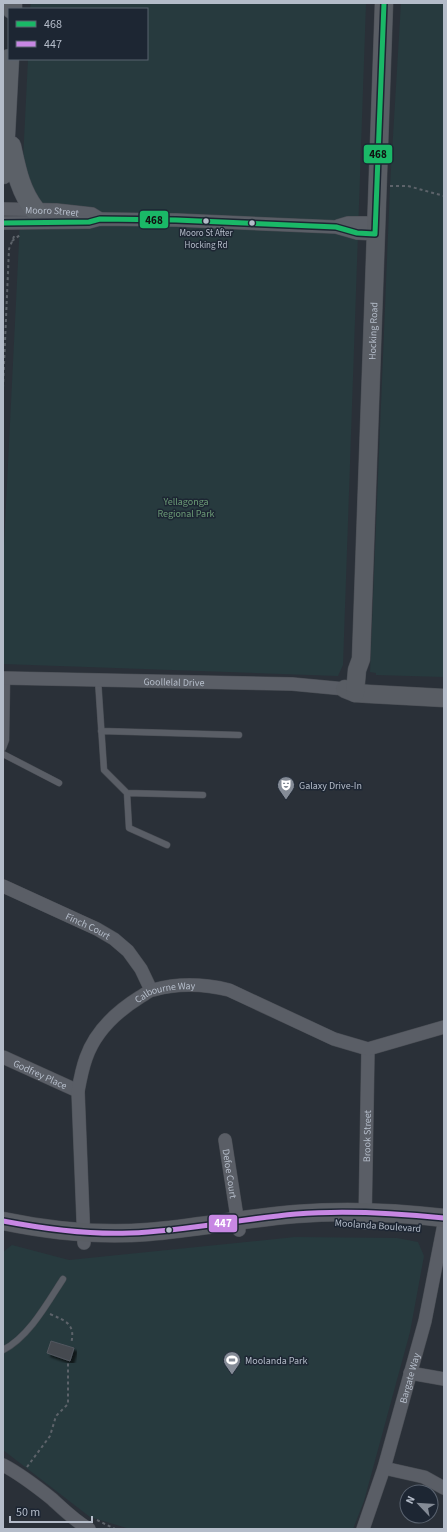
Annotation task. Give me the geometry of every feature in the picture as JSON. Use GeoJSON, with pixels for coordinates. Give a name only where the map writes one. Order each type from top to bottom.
{"type":"FeatureCollection","features":[{"type":"Feature","properties":{"kind":"main road"},"geometry":{"type":"LineString","coordinates":[[3,174],[9,60]]}},
{"type":"Feature","properties":{"kind":"main road"},"geometry":{"type":"LineString","coordinates":[[6,124],[16,170],[27,199],[35,210]]}},
{"type":"Feature","properties":{"kind":"street","name":"Hocking Road"},"geometry":{"type":"LineString","coordinates":[[357,689],[357,670],[361,659],[384,3]]}},
{"type":"Feature","properties":{"kind":"street","name":"Mooro Street"},"geometry":{"type":"LineString","coordinates":[[3,209],[56,210],[92,214],[100,219]]}},
{"type":"Feature","properties":{"kind":"street","name":"Mooro Street"},"geometry":{"type":"LineString","coordinates":[[3,223],[89,222],[100,219],[176,220],[336,227],[348,223],[375,229]]}},
{"type":"Feature","properties":{"kind":"street","name":"Goollelal Drive"},"geometry":{"type":"LineString","coordinates":[[5,678],[292,684],[444,698]]}},
{"type":"Feature","properties":{"kind":"street","name":"Goollelal Drive"},"geometry":{"type":"LineString","coordinates":[[357,689],[444,687]]}},
{"type":"Feature","properties":{"kind":"street","name":"Finch Court"},"geometry":{"type":"LineString","coordinates":[[3,886],[97,929],[114,939],[128,951],[141,969],[151,990]]}},
{"type":"Feature","properties":{"kind":"street","name":"Calbourne Way"},"geometry":{"type":"LineString","coordinates":[[84,1238],[78,1091],[86,1057],[94,1041],[111,1018],[131,1003],[151,990],[175,986],[213,986],[229,990],[334,1039],[368,1049]]}},
{"type":"Feature","properties":{"kind":"street"},"geometry":{"type":"LineString","coordinates":[[368,1049],[444,1027]]}},
{"type":"Feature","properties":{"kind":"street","name":"Brook Street"},"geometry":{"type":"LineString","coordinates":[[365,1217],[368,1049]]}},
{"type":"Feature","properties":{"kind":"street","name":"Godfrey Place"},"geometry":{"type":"LineString","coordinates":[[3,1057],[78,1091]]}},
{"type":"Feature","properties":{"kind":"street","name":"Defoe Court"},"geometry":{"type":"LineString","coordinates":[[225,1140],[238,1226]]}},
{"type":"Feature","properties":{"kind":"street","name":"Moolanda Boulevard"},"geometry":{"type":"LineString","coordinates":[[3,1231],[62,1242],[84,1238],[146,1232],[238,1226],[295,1214],[365,1217],[404,1214],[444,1226]]}},
{"type":"Feature","properties":{"kind":"street","name":"Moolanda Boulevard"},"geometry":{"type":"LineString","coordinates":[[3,1221],[84,1238]]}},
{"type":"Feature","properties":{"kind":"street","name":"Bargate Way"},"geometry":{"type":"LineString","coordinates":[[363,1529],[384,1468],[425,1321],[444,1226]]}},
{"type":"Feature","properties":{"kind":"street"},"geometry":{"type":"LineString","coordinates":[[410,1372],[444,1379]]}},
{"type":"Feature","properties":{"kind":"street"},"geometry":{"type":"LineString","coordinates":[[3,1465],[13,1470],[51,1499],[70,1524],[89,1529]]}},
{"type":"Feature","properties":{"kind":"street"},"geometry":{"type":"LineString","coordinates":[[384,1468],[424,1478],[444,1488]]}},
{"type":"Feature","properties":{"kind":"lane"},"geometry":{"type":"LineString","coordinates":[[3,748],[6,740],[5,678]]}},
{"type":"Feature","properties":{"kind":"lane"},"geometry":{"type":"LineString","coordinates":[[98,680],[104,770],[127,793],[129,828],[167,845]]}},
{"type":"Feature","properties":{"kind":"lane"},"geometry":{"type":"LineString","coordinates":[[101,731],[239,735]]}},
{"type":"Feature","properties":{"kind":"lane"},"geometry":{"type":"LineString","coordinates":[[3,754],[59,783]]}},
{"type":"Feature","properties":{"kind":"lane"},"geometry":{"type":"LineString","coordinates":[[127,793],[203,795]]}},
{"type":"Feature","properties":{"kind":"lane"},"geometry":{"type":"LineString","coordinates":[[3,1350],[17,1340],[43,1310],[63,1279]]}},
{"type":"Feature","properties":{"kind":"path"},"geometry":{"type":"LineString","coordinates":[[377,186],[408,186],[444,196]]}},
{"type":"Feature","properties":{"kind":"path"},"geometry":{"type":"LineString","coordinates":[[43,1310],[67,1321],[72,1331],[71,1344]]}},
{"type":"Feature","properties":{"kind":"path"},"geometry":{"type":"LineString","coordinates":[[26,1468],[50,1436],[56,1416],[68,1404],[68,1362]]}},
{"type":"Feature","properties":{"kind":"green space","name":"Yellagonga Regional Park"},"geometry":{"type":"Polygon","coordinates":[[[31,3],[366,3],[343,665],[338,676],[3,664],[3,565],[28,60],[148,60],[148,8],[30,8],[31,3]]]}},
{"type":"Feature","properties":{"kind":"green space"},"geometry":{"type":"Polygon","coordinates":[[[401,3],[444,3],[444,677],[376,675],[376,673],[370,672],[390,186],[401,3]]]}},
{"type":"Feature","properties":{"kind":"green space","name":"Moolanda Park"},"geometry":{"type":"Polygon","coordinates":[[[295,1237],[397,1238],[418,1242],[424,1256],[410,1332],[364,1501],[353,1529],[130,1529],[90,1517],[3,1450],[3,1252],[12,1245],[69,1260],[295,1237]]]}},
{"type":"Feature","properties":{"kind":"building"},"geometry":{"type":"Polygon","coordinates":[[[51,1341],[74,1348],[70,1361],[47,1353],[51,1341]]]}},
{"type":"Feature","properties":{"kind":"transit line","name":"468"},"geometry":{"type":"LineString","coordinates":[[3,223],[89,222],[100,219],[176,220],[336,227],[357,233],[375,234],[384,3]]}},
{"type":"Feature","properties":{"kind":"transit line","name":"447"},"geometry":{"type":"LineString","coordinates":[[3,1221],[66,1231],[130,1233],[171,1230],[275,1216],[333,1212],[444,1218]]}},
{"type":"Feature","properties":{"kind":"place","name":"Mooro St After Hocking Rd"},"geometry":{"type":"Point","coordinates":[206,221]}},
{"type":"Feature","properties":{"kind":"place","name":"Galaxy Drive-In"},"geometry":{"type":"Point","coordinates":[286,800]}},
{"type":"Feature","properties":{"kind":"place","name":"Moolanda Park"},"geometry":{"type":"Point","coordinates":[232,1375]}}]}
